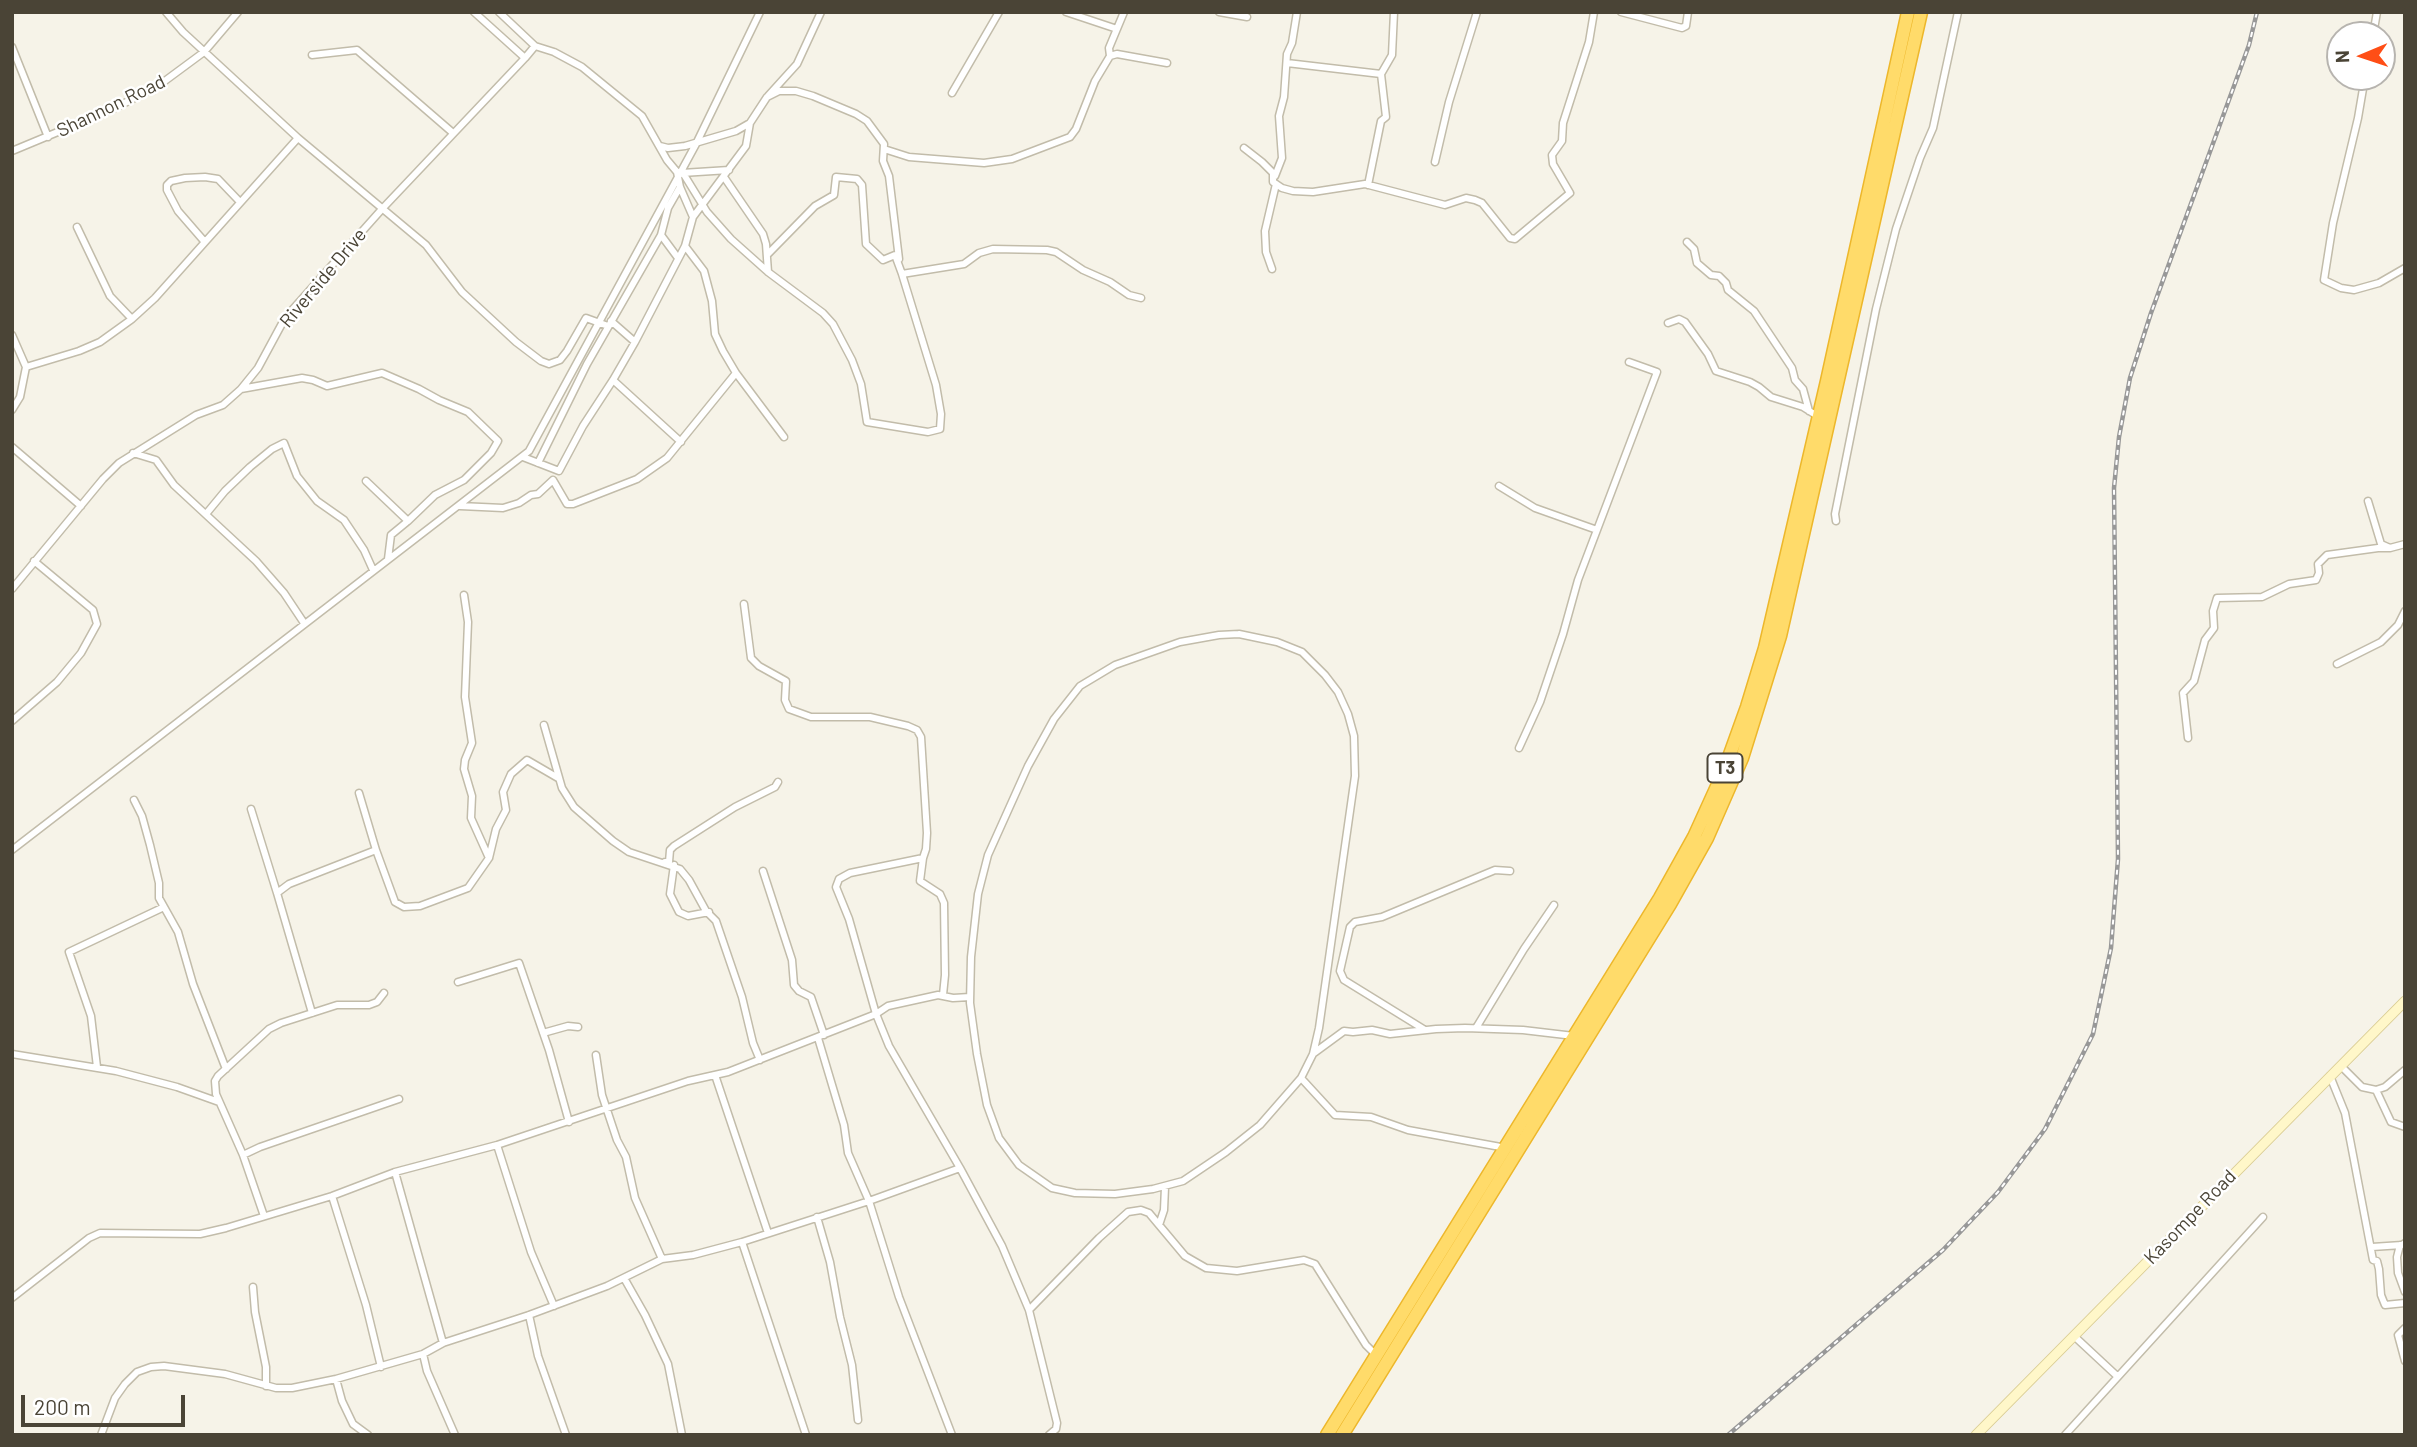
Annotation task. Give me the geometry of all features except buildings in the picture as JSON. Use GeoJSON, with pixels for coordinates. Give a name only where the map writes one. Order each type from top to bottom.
{"type":"FeatureCollection","features":[{"type":"Feature","properties":{"kind":"highway","name":"T3"},"geometry":{"type":"LineString","coordinates":[[1326,1435],[1660,898],[1694,837],[1724,771],[1765,648],[1814,414],[1908,12]]}},
{"type":"Feature","properties":{"kind":"highway","name":"T3"},"geometry":{"type":"LineString","coordinates":[[1342,1435],[1670,904],[1707,838],[1742,758],[1780,636],[1921,12]]}},
{"type":"Feature","properties":{"kind":"street"},"geometry":{"type":"LineString","coordinates":[[166,12],[204,52],[298,138],[426,245],[462,292],[541,362],[549,364],[560,360],[568,351],[585,318],[610,323],[635,342]]}},
{"type":"Feature","properties":{"kind":"street","name":"Shannon Road"},"geometry":{"type":"LineString","coordinates":[[12,150],[113,109],[158,86],[204,52],[238,12]]}},
{"type":"Feature","properties":{"kind":"street"},"geometry":{"type":"LineString","coordinates":[[474,12],[525,58]]}},
{"type":"Feature","properties":{"kind":"street"},"geometry":{"type":"LineString","coordinates":[[499,12],[535,46],[572,61],[592,73],[642,116],[703,206],[731,239],[768,272],[823,313],[837,329],[852,360],[860,384],[867,422],[916,430],[937,431],[941,428],[936,385],[895,255],[883,260],[866,244],[862,185],[857,179],[836,177],[834,195],[815,206],[767,255]]}},
{"type":"Feature","properties":{"kind":"street"},"geometry":{"type":"LineString","coordinates":[[12,850],[523,457],[536,442],[696,144],[760,12]]}},
{"type":"Feature","properties":{"kind":"street"},"geometry":{"type":"LineString","coordinates":[[523,457],[559,471],[583,426],[614,380],[635,342],[685,246],[693,217],[746,146],[750,123],[771,91],[797,64],[821,12]]}},
{"type":"Feature","properties":{"kind":"street"},"geometry":{"type":"LineString","coordinates":[[952,93],[999,12]]}},
{"type":"Feature","properties":{"kind":"street"},"geometry":{"type":"LineString","coordinates":[[1066,12],[1117,29]]}},
{"type":"Feature","properties":{"kind":"street"},"geometry":{"type":"LineString","coordinates":[[884,149],[909,157],[984,163],[1012,159],[1062,141],[1076,129],[1095,81],[1110,55],[1109,48],[1124,12]]}},
{"type":"Feature","properties":{"kind":"street"},"geometry":{"type":"LineString","coordinates":[[1220,12],[1247,17]]}},
{"type":"Feature","properties":{"kind":"street"},"geometry":{"type":"LineString","coordinates":[[1272,269],[1266,252],[1265,231],[1282,158],[1279,116],[1297,12]]}},
{"type":"Feature","properties":{"kind":"street"},"geometry":{"type":"LineString","coordinates":[[1368,185],[1381,121],[1386,117],[1381,74],[1392,55],[1394,12]]}},
{"type":"Feature","properties":{"kind":"street"},"geometry":{"type":"LineString","coordinates":[[1435,162],[1449,102],[1477,12]]}},
{"type":"Feature","properties":{"kind":"street"},"geometry":{"type":"LineString","coordinates":[[1275,183],[1293,191],[1313,192],[1368,185],[1445,205],[1466,198],[1475,200],[1482,203],[1510,238],[1515,239],[1570,193],[1553,164],[1552,155],[1562,141],[1563,123],[1590,42],[1594,12]]}},
{"type":"Feature","properties":{"kind":"street"},"geometry":{"type":"LineString","coordinates":[[1621,12],[1682,28],[1686,26],[1688,12]]}},
{"type":"Feature","properties":{"kind":"street"},"geometry":{"type":"LineString","coordinates":[[1836,521],[1835,514],[1879,295],[1896,229],[1933,128],[1958,12]]}},
{"type":"Feature","properties":{"kind":"street","name":"Riverside Drive"},"geometry":{"type":"LineString","coordinates":[[12,589],[119,463],[196,415],[223,405],[241,389],[258,368],[285,318],[382,209],[535,46]]}},
{"type":"Feature","properties":{"kind":"street"},"geometry":{"type":"LineString","coordinates":[[12,47],[48,136]]}},
{"type":"Feature","properties":{"kind":"street"},"geometry":{"type":"LineString","coordinates":[[312,55],[357,50],[453,133]]}},
{"type":"Feature","properties":{"kind":"street"},"geometry":{"type":"LineString","coordinates":[[1110,55],[1167,63]]}},
{"type":"Feature","properties":{"kind":"street"},"geometry":{"type":"LineString","coordinates":[[1287,63],[1381,74]]}},
{"type":"Feature","properties":{"kind":"street"},"geometry":{"type":"LineString","coordinates":[[767,97],[779,91],[796,92],[845,109],[867,121],[882,140],[901,273]]}},
{"type":"Feature","properties":{"kind":"street"},"geometry":{"type":"LineString","coordinates":[[2362,91],[2328,248],[2324,280],[2341,288],[2354,290],[2379,283],[2405,268]]}},
{"type":"Feature","properties":{"kind":"street"},"geometry":{"type":"LineString","coordinates":[[660,146],[673,148],[696,144],[736,131],[750,123]]}},
{"type":"Feature","properties":{"kind":"street"},"geometry":{"type":"LineString","coordinates":[[26,367],[100,342],[132,319],[155,298],[298,138]]}},
{"type":"Feature","properties":{"kind":"street"},"geometry":{"type":"LineString","coordinates":[[1244,148],[1273,173],[1275,183]]}},
{"type":"Feature","properties":{"kind":"street"},"geometry":{"type":"LineString","coordinates":[[680,174],[729,170]]}},
{"type":"Feature","properties":{"kind":"street"},"geometry":{"type":"LineString","coordinates":[[680,174],[680,187],[693,217]]}},
{"type":"Feature","properties":{"kind":"street"},"geometry":{"type":"LineString","coordinates":[[724,177],[761,231],[768,272]]}},
{"type":"Feature","properties":{"kind":"street"},"geometry":{"type":"LineString","coordinates":[[204,241],[178,211],[167,185],[171,181],[185,178],[218,179],[240,202]]}},
{"type":"Feature","properties":{"kind":"street"},"geometry":{"type":"LineString","coordinates":[[538,463],[582,372],[661,235],[668,208],[680,187]]}},
{"type":"Feature","properties":{"kind":"street"},"geometry":{"type":"LineString","coordinates":[[77,227],[110,296],[132,319]]}},
{"type":"Feature","properties":{"kind":"street"},"geometry":{"type":"LineString","coordinates":[[661,235],[678,258]]}},
{"type":"Feature","properties":{"kind":"street"},"geometry":{"type":"LineString","coordinates":[[1687,242],[1694,249],[1697,263],[1711,275],[1719,276],[1728,289],[1754,311],[1793,368],[1795,380],[1814,414]]}},
{"type":"Feature","properties":{"kind":"street"},"geometry":{"type":"LineString","coordinates":[[685,246],[704,271],[712,301],[715,334],[736,373],[784,437]]}},
{"type":"Feature","properties":{"kind":"street"},"geometry":{"type":"LineString","coordinates":[[901,273],[964,264],[979,253],[993,249],[1046,250],[1056,252],[1083,270],[1141,299]]}},
{"type":"Feature","properties":{"kind":"street"},"geometry":{"type":"LineString","coordinates":[[1668,323],[1679,319],[1685,322],[1708,354],[1716,371],[1750,383],[1771,397],[1814,414]]}},
{"type":"Feature","properties":{"kind":"street"},"geometry":{"type":"LineString","coordinates":[[12,334],[26,367],[20,397],[12,410]]}},
{"type":"Feature","properties":{"kind":"street"},"geometry":{"type":"LineString","coordinates":[[1519,748],[1552,668],[1578,580],[1657,372],[1629,362]]}},
{"type":"Feature","properties":{"kind":"street"},"geometry":{"type":"LineString","coordinates":[[241,389],[302,378],[327,386],[382,373],[468,412],[498,441],[491,453],[464,480],[435,495],[391,535],[388,559]]}},
{"type":"Feature","properties":{"kind":"street"},"geometry":{"type":"LineString","coordinates":[[460,506],[503,508],[538,494],[553,480],[567,504],[579,502],[645,475],[667,458],[736,373]]}},
{"type":"Feature","properties":{"kind":"street"},"geometry":{"type":"LineString","coordinates":[[614,380],[681,442]]}},
{"type":"Feature","properties":{"kind":"street"},"geometry":{"type":"LineString","coordinates":[[206,514],[250,467],[284,443],[297,476],[317,502],[344,520],[364,550],[373,570]]}},
{"type":"Feature","properties":{"kind":"street"},"geometry":{"type":"LineString","coordinates":[[12,447],[80,506]]}},
{"type":"Feature","properties":{"kind":"street"},"geometry":{"type":"LineString","coordinates":[[133,453],[156,460],[174,485],[256,561],[284,593],[304,623]]}},
{"type":"Feature","properties":{"kind":"street"},"geometry":{"type":"LineString","coordinates":[[366,481],[408,521]]}},
{"type":"Feature","properties":{"kind":"street"},"geometry":{"type":"LineString","coordinates":[[1499,486],[1535,508],[1597,530]]}},
{"type":"Feature","properties":{"kind":"street"},"geometry":{"type":"LineString","coordinates":[[2368,501],[2381,544],[2390,548]]}},
{"type":"Feature","properties":{"kind":"street"},"geometry":{"type":"LineString","coordinates":[[2188,738],[2183,693],[2194,681],[2205,640],[2214,628],[2213,611],[2217,598],[2262,597],[2289,584],[2316,580],[2319,573],[2318,564],[2327,555],[2405,544]]}},
{"type":"Feature","properties":{"kind":"street"},"geometry":{"type":"LineString","coordinates":[[12,721],[57,682],[81,653],[97,624],[93,610],[34,561]]}},
{"type":"Feature","properties":{"kind":"street"},"geometry":{"type":"LineString","coordinates":[[464,595],[468,622],[465,697],[472,743],[464,764],[471,796],[471,818],[489,858]]}},
{"type":"Feature","properties":{"kind":"street"},"geometry":{"type":"LineString","coordinates":[[744,604],[751,658],[759,666],[786,681],[785,700],[789,709],[811,717],[866,716],[908,726],[920,734],[927,843],[920,881],[938,892],[943,900],[943,995]]}},
{"type":"Feature","properties":{"kind":"street"},"geometry":{"type":"LineString","coordinates":[[2337,664],[2381,642],[2398,625],[2405,611]]}},
{"type":"Feature","properties":{"kind":"street"},"geometry":{"type":"LineString","coordinates":[[1229,634],[1251,635],[1286,645],[1307,656],[1338,692],[1354,736],[1355,776],[1313,1054],[1301,1078],[1275,1110],[1241,1141],[1183,1181],[1115,1194],[1075,1193],[1044,1185],[1019,1165],[1004,1147],[991,1118],[977,1054],[970,997],[973,929],[978,894],[988,855],[1028,766],[1068,699],[1080,685],[1096,674],[1200,638],[1229,634]]}},
{"type":"Feature","properties":{"kind":"street"},"geometry":{"type":"LineString","coordinates":[[544,725],[558,778],[566,797],[574,807],[613,841],[638,855],[680,869],[720,927],[760,1060]]}},
{"type":"Feature","properties":{"kind":"street"},"geometry":{"type":"LineString","coordinates":[[359,793],[395,902],[404,907],[420,905],[468,888],[489,858],[496,829],[506,810],[503,792],[511,774],[527,760],[558,778]]}},
{"type":"Feature","properties":{"kind":"street"},"geometry":{"type":"LineString","coordinates":[[663,863],[669,862],[670,850],[674,846],[735,807],[775,787],[778,782]]}},
{"type":"Feature","properties":{"kind":"street"},"geometry":{"type":"LineString","coordinates":[[134,800],[142,816],[159,883],[159,898],[178,932],[193,984],[226,1069]]}},
{"type":"Feature","properties":{"kind":"street"},"geometry":{"type":"LineString","coordinates":[[251,809],[312,1013]]}},
{"type":"Feature","properties":{"kind":"street"},"geometry":{"type":"LineString","coordinates":[[277,893],[289,884],[376,850]]}},
{"type":"Feature","properties":{"kind":"street"},"geometry":{"type":"LineString","coordinates":[[923,858],[850,873],[836,882],[876,1014],[897,1061],[920,1097],[1002,1246],[1029,1310],[1057,1423],[1056,1429],[1049,1435]]}},
{"type":"Feature","properties":{"kind":"street"},"geometry":{"type":"LineString","coordinates":[[674,865],[670,894],[679,912],[688,916],[708,913]]}},
{"type":"Feature","properties":{"kind":"street"},"geometry":{"type":"LineString","coordinates":[[1425,1030],[1344,980],[1340,971],[1350,927],[1355,922],[1382,917],[1495,870],[1510,871]]}},
{"type":"Feature","properties":{"kind":"street"},"geometry":{"type":"LineString","coordinates":[[762,871],[792,960],[794,985],[811,997],[844,1125],[848,1153],[869,1201],[899,1297],[952,1435]]}},
{"type":"Feature","properties":{"kind":"street"},"geometry":{"type":"LineString","coordinates":[[1476,1028],[1554,905]]}},
{"type":"Feature","properties":{"kind":"street"},"geometry":{"type":"LineString","coordinates":[[97,1067],[91,1016],[69,952],[164,906]]}},
{"type":"Feature","properties":{"kind":"street"},"geometry":{"type":"LineString","coordinates":[[458,982],[519,963],[569,1122]]}},
{"type":"Feature","properties":{"kind":"street"},"geometry":{"type":"LineString","coordinates":[[264,1216],[243,1155],[219,1102],[215,1081],[269,1029],[337,1005],[369,1005],[377,1002],[384,993]]}},
{"type":"Feature","properties":{"kind":"street"},"geometry":{"type":"LineString","coordinates":[[12,1298],[94,1234],[200,1234],[332,1196],[395,1172],[497,1145],[688,1081],[715,1075],[876,1014],[882,1008],[943,995],[953,999],[970,997]]}},
{"type":"Feature","properties":{"kind":"street","name":"Kasompe Road"},"geometry":{"type":"LineString","coordinates":[[1976,1435],[2405,1001]]}},
{"type":"Feature","properties":{"kind":"street"},"geometry":{"type":"LineString","coordinates":[[543,1033],[568,1026],[578,1027]]}},
{"type":"Feature","properties":{"kind":"street"},"geometry":{"type":"LineString","coordinates":[[1313,1054],[1345,1031],[1372,1030],[1390,1034],[1476,1028],[1576,1036]]}},
{"type":"Feature","properties":{"kind":"street"},"geometry":{"type":"LineString","coordinates":[[12,1054],[97,1067],[177,1087],[219,1102]]}},
{"type":"Feature","properties":{"kind":"street"},"geometry":{"type":"LineString","coordinates":[[596,1055],[599,1085],[607,1110],[626,1157],[642,1218],[662,1259]]}},
{"type":"Feature","properties":{"kind":"street"},"geometry":{"type":"LineString","coordinates":[[2341,1066],[2362,1087],[2376,1090],[2385,1087],[2405,1070]]}},
{"type":"Feature","properties":{"kind":"street"},"geometry":{"type":"LineString","coordinates":[[715,1075],[768,1233]]}},
{"type":"Feature","properties":{"kind":"street"},"geometry":{"type":"LineString","coordinates":[[2330,1076],[2345,1114],[2373,1260],[2377,1261],[2379,1269],[2381,1295],[2385,1305],[2405,1303]]}},
{"type":"Feature","properties":{"kind":"street"},"geometry":{"type":"LineString","coordinates":[[1301,1078],[1335,1115],[1371,1117],[1408,1130],[1506,1149]]}},
{"type":"Feature","properties":{"kind":"street"},"geometry":{"type":"LineString","coordinates":[[2376,1090],[2390,1120],[2405,1127]]}},
{"type":"Feature","properties":{"kind":"street"},"geometry":{"type":"LineString","coordinates":[[243,1155],[399,1099]]}},
{"type":"Feature","properties":{"kind":"street"},"geometry":{"type":"LineString","coordinates":[[497,1145],[531,1252],[554,1306]]}},
{"type":"Feature","properties":{"kind":"street"},"geometry":{"type":"LineString","coordinates":[[101,1435],[108,1412],[125,1384],[137,1372],[152,1367],[197,1369],[276,1388],[292,1388],[335,1379],[382,1367],[443,1343],[554,1306],[624,1278],[662,1259],[693,1255],[743,1242],[960,1168]]}},
{"type":"Feature","properties":{"kind":"street"},"geometry":{"type":"LineString","coordinates":[[395,1172],[443,1343]]}},
{"type":"Feature","properties":{"kind":"street"},"geometry":{"type":"LineString","coordinates":[[1159,1225],[1163,1218],[1165,1186]]}},
{"type":"Feature","properties":{"kind":"street"},"geometry":{"type":"LineString","coordinates":[[332,1196],[382,1367]]}},
{"type":"Feature","properties":{"kind":"street"},"geometry":{"type":"LineString","coordinates":[[1029,1310],[1128,1212],[1141,1210],[1149,1213],[1185,1256],[1206,1268],[1237,1271],[1304,1260],[1315,1264],[1366,1345],[1375,1354]]}},
{"type":"Feature","properties":{"kind":"street"},"geometry":{"type":"LineString","coordinates":[[817,1216],[830,1262],[852,1365],[858,1420]]}},
{"type":"Feature","properties":{"kind":"street"},"geometry":{"type":"LineString","coordinates":[[2065,1435],[2263,1217]]}},
{"type":"Feature","properties":{"kind":"street"},"geometry":{"type":"LineString","coordinates":[[743,1242],[806,1435]]}},
{"type":"Feature","properties":{"kind":"street"},"geometry":{"type":"LineString","coordinates":[[2372,1247],[2402,1244],[2397,1258],[2398,1273],[2405,1292]]}},
{"type":"Feature","properties":{"kind":"street"},"geometry":{"type":"LineString","coordinates":[[624,1278],[668,1364],[682,1435]]}},
{"type":"Feature","properties":{"kind":"street"},"geometry":{"type":"LineString","coordinates":[[253,1287],[266,1367],[266,1386]]}},
{"type":"Feature","properties":{"kind":"street"},"geometry":{"type":"LineString","coordinates":[[529,1315],[538,1356],[566,1435]]}},
{"type":"Feature","properties":{"kind":"street"},"geometry":{"type":"LineString","coordinates":[[2405,1328],[2398,1335],[2405,1361]]}},
{"type":"Feature","properties":{"kind":"street"},"geometry":{"type":"LineString","coordinates":[[2074,1336],[2117,1376]]}},
{"type":"Feature","properties":{"kind":"street"},"geometry":{"type":"LineString","coordinates":[[423,1353],[455,1435]]}},
{"type":"Feature","properties":{"kind":"street"},"geometry":{"type":"LineString","coordinates":[[335,1379],[353,1424],[360,1433],[368,1435]]}},
{"type":"Feature","properties":{"kind":"railway"},"geometry":{"type":"LineString","coordinates":[[1728,1435],[1943,1250],[1998,1192],[2045,1129],[2093,1034],[2111,948],[2118,859],[2114,488],[2119,437],[2130,378],[2151,313],[2249,45],[2257,12]]}}]}
